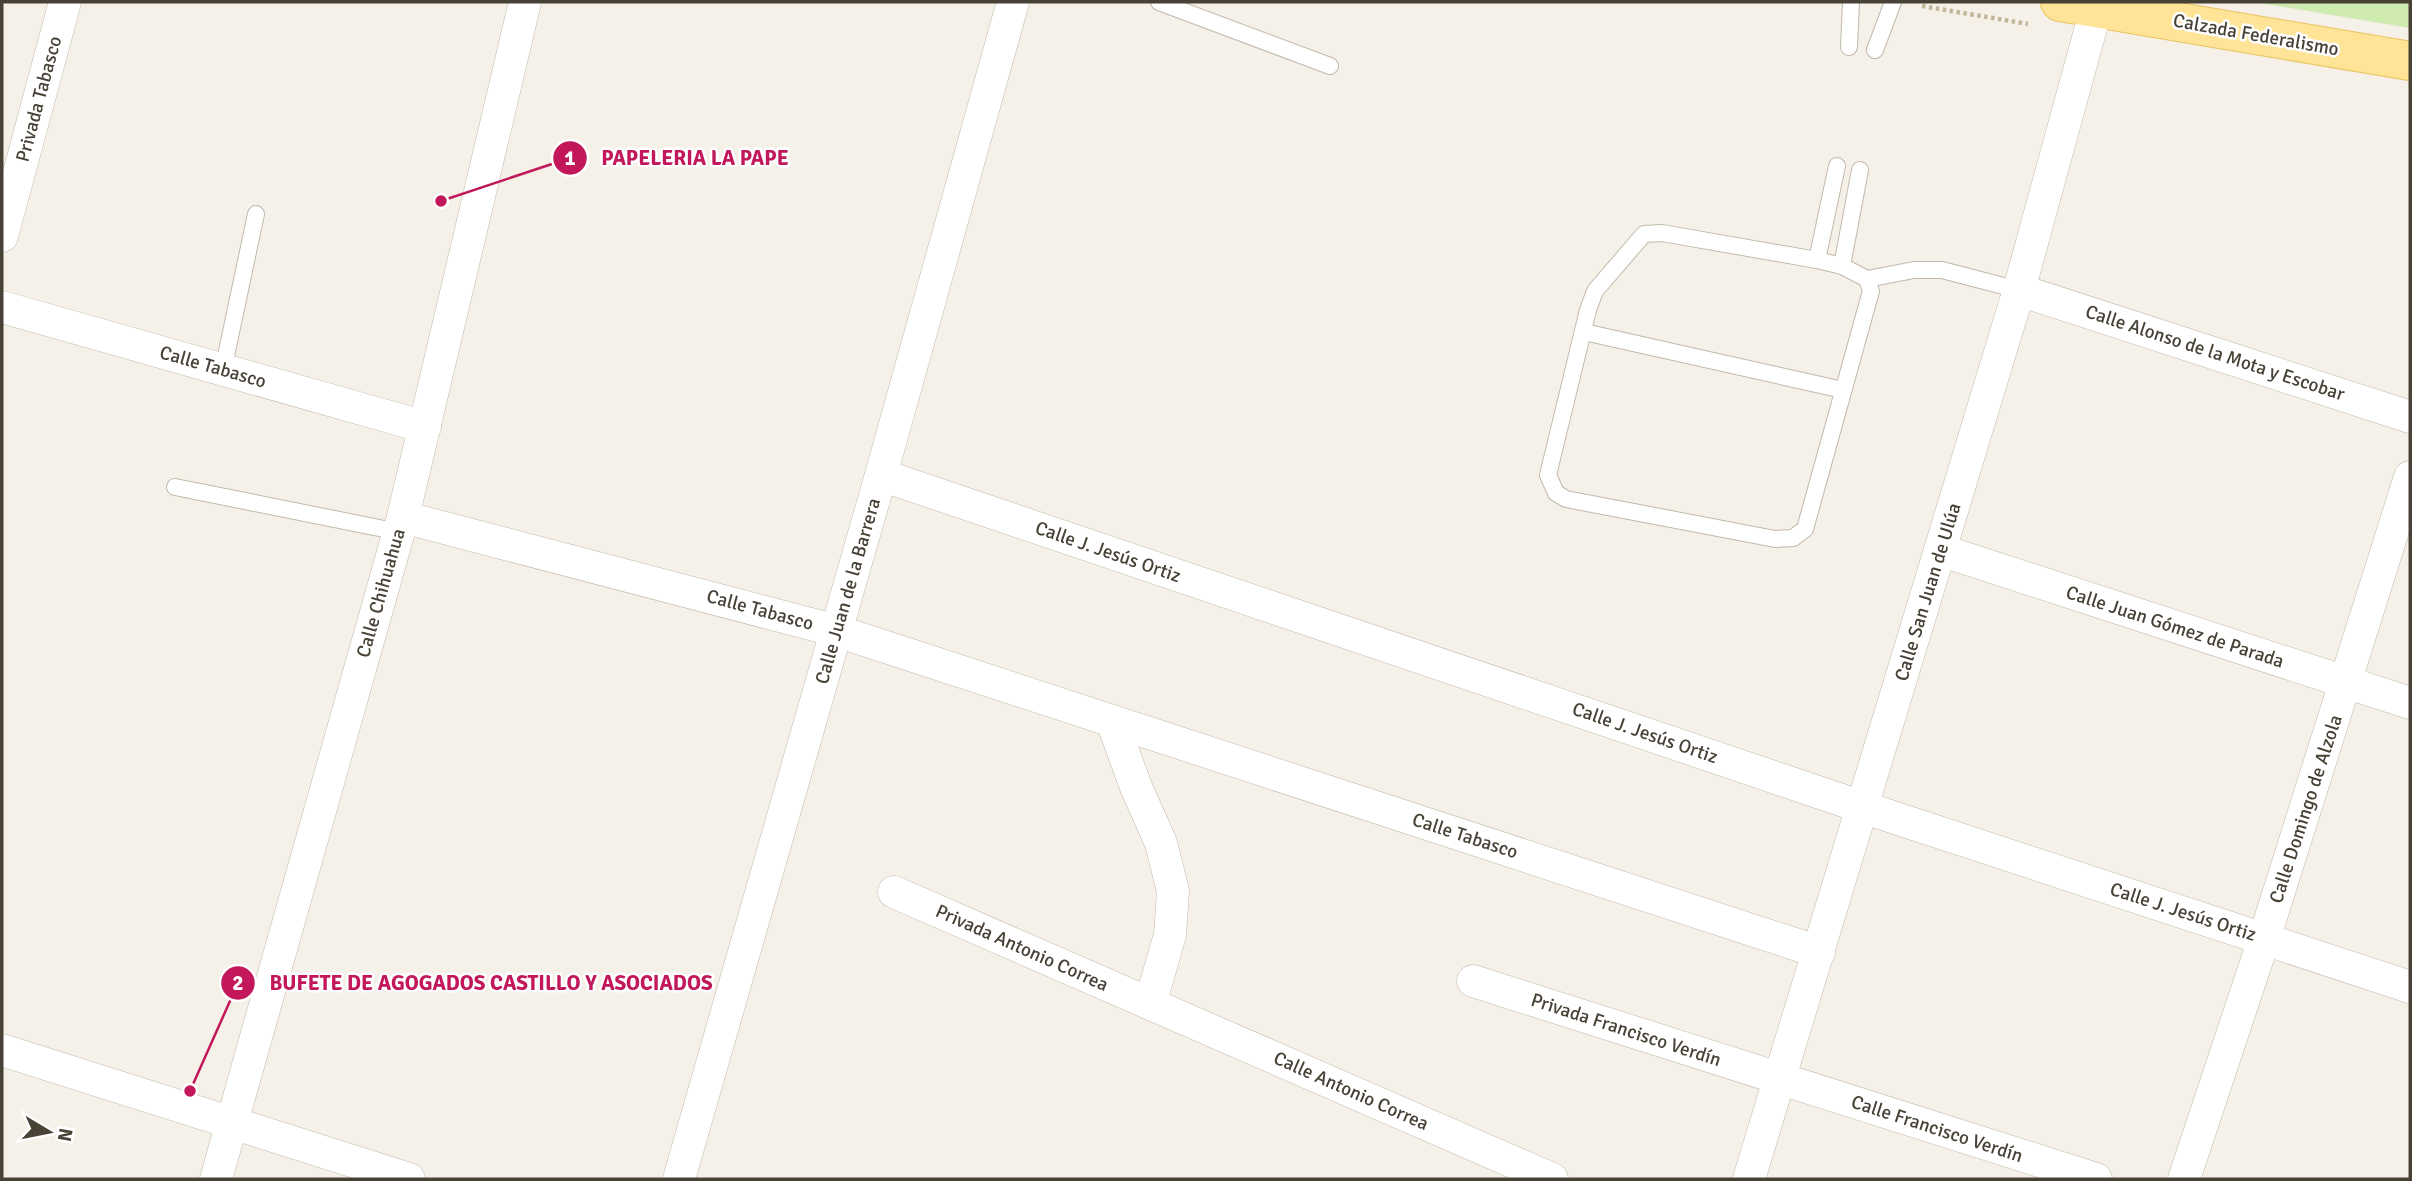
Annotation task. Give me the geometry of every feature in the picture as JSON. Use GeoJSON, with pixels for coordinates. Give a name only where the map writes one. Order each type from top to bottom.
{"type":"FeatureCollection","features":[{"type":"Feature","properties":{"kind":"main road","name":"Calzada Federalismo"},"geometry":{"type":"LineString","coordinates":[[2085,4],[2410,61]]}},
{"type":"Feature","properties":{"kind":"street","name":"Privada Tabasco"},"geometry":{"type":"LineString","coordinates":[[2,236],[65,2]]}},
{"type":"Feature","properties":{"kind":"street","name":"Calle Chihuahua"},"geometry":{"type":"LineString","coordinates":[[216,1179],[401,524],[525,2]]}},
{"type":"Feature","properties":{"kind":"street","name":"Calle Juan de la Barrera"},"geometry":{"type":"LineString","coordinates":[[679,1179],[881,475],[1013,2]]}},
{"type":"Feature","properties":{"kind":"street","name":"Calle San Juan de Ulúa"},"geometry":{"type":"LineString","coordinates":[[1749,1179],[2019,289],[2085,4]]}},
{"type":"Feature","properties":{"kind":"street","name":"Calle Alonso de la Mota y Escobar"},"geometry":{"type":"LineString","coordinates":[[2019,289],[2410,416]]}},
{"type":"Feature","properties":{"kind":"street","name":"Calle Tabasco"},"geometry":{"type":"LineString","coordinates":[[2,307],[425,428]]}},
{"type":"Feature","properties":{"kind":"street","name":"Calle J. Jesús Ortiz"},"geometry":{"type":"LineString","coordinates":[[881,475],[1862,807],[2410,987]]}},
{"type":"Feature","properties":{"kind":"street","name":"Calle Domingo de Alzola"},"geometry":{"type":"LineString","coordinates":[[2185,1179],[2410,477]]}},
{"type":"Feature","properties":{"kind":"street","name":"Calle Tabasco"},"geometry":{"type":"LineString","coordinates":[[401,524],[836,631],[1819,952]]}},
{"type":"Feature","properties":{"kind":"street","name":"Calle Juan Gómez de Parada"},"geometry":{"type":"LineString","coordinates":[[1940,550],[2410,703]]}},
{"type":"Feature","properties":{"kind":"street"},"geometry":{"type":"LineString","coordinates":[[1112,721],[1136,787],[1161,843],[1173,891],[1170,935],[1150,1004]]}},
{"type":"Feature","properties":{"kind":"street","name":"Privada Antonio Correa"},"geometry":{"type":"LineString","coordinates":[[894,892],[1150,1004]]}},
{"type":"Feature","properties":{"kind":"street","name":"Privada Francisco Verdín"},"geometry":{"type":"LineString","coordinates":[[1473,981],[1779,1078]]}},
{"type":"Feature","properties":{"kind":"street","name":"Calle Antonio Correa"},"geometry":{"type":"LineString","coordinates":[[1150,1004],[1552,1179]]}},
{"type":"Feature","properties":{"kind":"street"},"geometry":{"type":"LineString","coordinates":[[2,1050],[410,1179]]}},
{"type":"Feature","properties":{"kind":"street","name":"Calle Francisco Verdín"},"geometry":{"type":"LineString","coordinates":[[1779,1078],[2096,1179]]}},
{"type":"Feature","properties":{"kind":"lane"},"geometry":{"type":"LineString","coordinates":[[1159,2],[1330,66]]}},
{"type":"Feature","properties":{"kind":"lane"},"geometry":{"type":"LineString","coordinates":[[1849,47],[1851,2]]}},
{"type":"Feature","properties":{"kind":"lane"},"geometry":{"type":"LineString","coordinates":[[1875,50],[1893,2]]}},
{"type":"Feature","properties":{"kind":"lane"},"geometry":{"type":"LineString","coordinates":[[1817,260],[1837,166]]}},
{"type":"Feature","properties":{"kind":"lane"},"geometry":{"type":"LineString","coordinates":[[1842,266],[1860,170]]}},
{"type":"Feature","properties":{"kind":"lane"},"geometry":{"type":"LineString","coordinates":[[223,370],[256,214]]}},
{"type":"Feature","properties":{"kind":"lane"},"geometry":{"type":"LineString","coordinates":[[1867,279],[1871,291],[1805,529],[1793,538],[1775,539],[1566,499],[1556,493],[1548,475],[1588,310],[1595,290],[1644,234],[1662,233],[1817,260],[1842,266],[1867,279],[1913,270],[1942,270],[2019,289]]}},
{"type":"Feature","properties":{"kind":"lane"},"geometry":{"type":"LineString","coordinates":[[1584,332],[1843,390]]}},
{"type":"Feature","properties":{"kind":"lane"},"geometry":{"type":"LineString","coordinates":[[176,487],[401,524]]}},
{"type":"Feature","properties":{"kind":"green space"},"geometry":{"type":"Polygon","coordinates":[[[2254,2],[2410,2],[2410,28],[2254,2]]]}},
{"type":"Feature","properties":{"kind":"place","name":"PAPELERIA LA PAPE"},"geometry":{"type":"Point","coordinates":[441,201]}},
{"type":"Feature","properties":{"kind":"place","name":"BUFETE DE AGOGADOS CASTILLO Y ASOCIADOS"},"geometry":{"type":"Point","coordinates":[190,1091]}}]}
